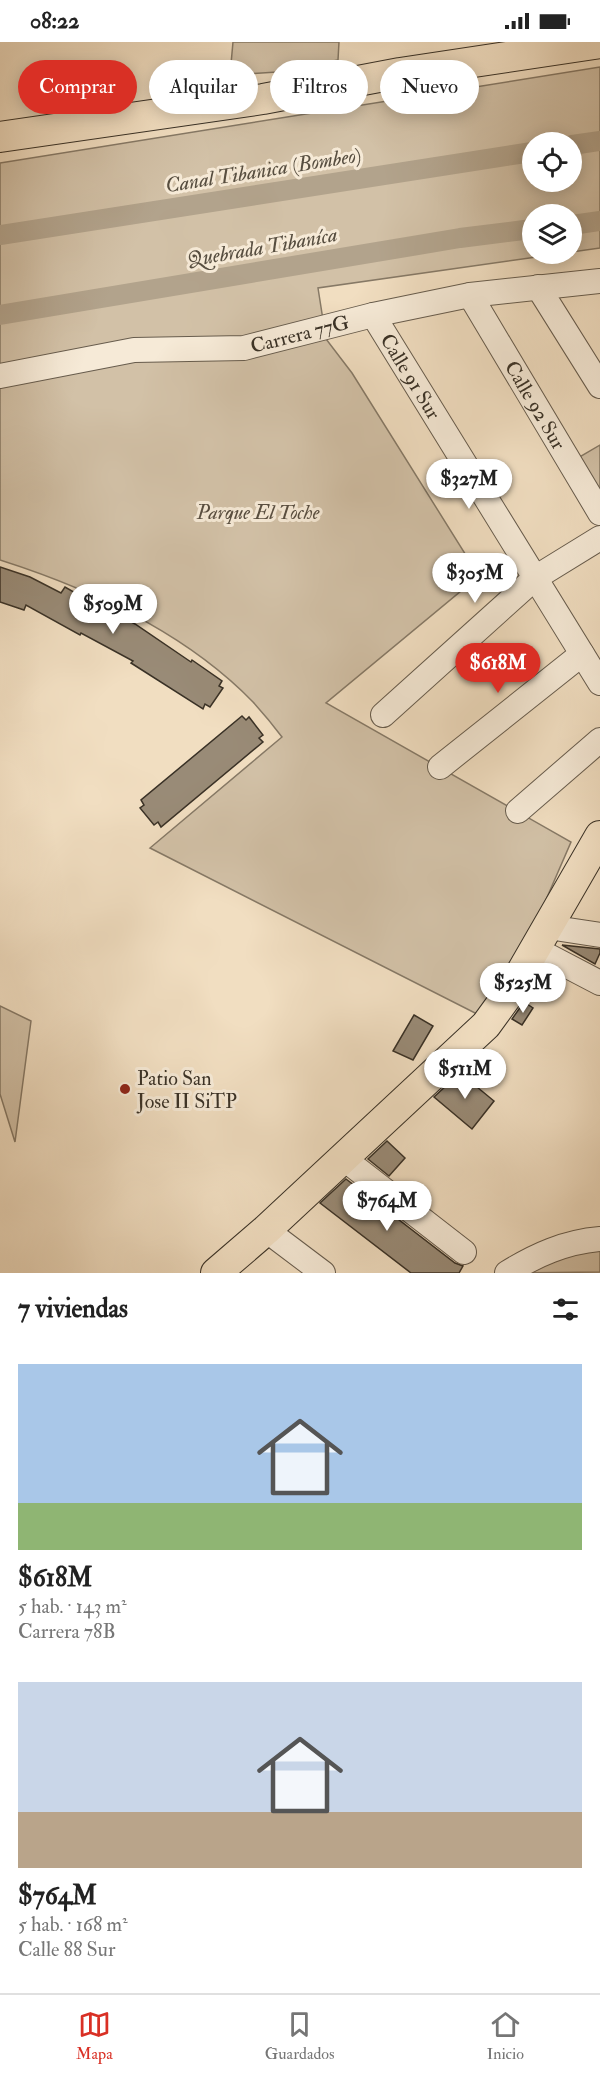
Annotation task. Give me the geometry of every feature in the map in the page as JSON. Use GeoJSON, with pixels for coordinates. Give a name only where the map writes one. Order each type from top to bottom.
{"type":"FeatureCollection","features":[{"type":"Feature","properties":{"kind":"main road"},"geometry":{"type":"LineString","coordinates":[[0,137],[263,99],[400,73],[600,44]]}},
{"type":"Feature","properties":{"kind":"main road"},"geometry":{"type":"LineString","coordinates":[[216,1273],[266,1230],[474,1038],[502,1004],[597,846]]}},
{"type":"Feature","properties":{"kind":"street","name":"Carrera 77G"},"geometry":{"type":"LineString","coordinates":[[0,376],[134,350],[244,348],[373,315],[470,295],[600,281]]}},
{"type":"Feature","properties":{"kind":"street"},"geometry":{"type":"LineString","coordinates":[[538,287],[600,386]]}},
{"type":"Feature","properties":{"kind":"street","name":"Calle 92 Sur"},"geometry":{"type":"LineString","coordinates":[[470,295],[600,513]]}},
{"type":"Feature","properties":{"kind":"street","name":"Calle 91 Sur"},"geometry":{"type":"LineString","coordinates":[[373,315],[600,682]]}},
{"type":"Feature","properties":{"kind":"street"},"geometry":{"type":"LineString","coordinates":[[383,715],[535,578],[600,538]]}},
{"type":"Feature","properties":{"kind":"street"},"geometry":{"type":"LineString","coordinates":[[440,767],[582,654]]}},
{"type":"Feature","properties":{"kind":"street"},"geometry":{"type":"LineString","coordinates":[[518,811],[600,740]]}},
{"type":"Feature","properties":{"kind":"street"},"geometry":{"type":"LineString","coordinates":[[541,938],[600,935]]}},
{"type":"Feature","properties":{"kind":"street"},"geometry":{"type":"LineString","coordinates":[[541,938],[600,983]]}},
{"type":"Feature","properties":{"kind":"street"},"geometry":{"type":"LineString","coordinates":[[344,1158],[464,1252]]}},
{"type":"Feature","properties":{"kind":"street"},"geometry":{"type":"LineString","coordinates":[[266,1230],[323,1273]]}},
{"type":"Feature","properties":{"kind":"street"},"geometry":{"type":"LineString","coordinates":[[507,1273],[532,1257],[559,1247],[600,1239]]}},
{"type":"Feature","properties":{"kind":"green space"},"geometry":{"type":"Polygon","coordinates":[[[233,42],[339,42],[338,60],[270,60],[270,72],[258,73],[258,60],[231,60],[233,42]]]}},
{"type":"Feature","properties":{"kind":"green space","name":"Parque El Toche"},"geometry":{"type":"Polygon","coordinates":[[[600,67],[600,248],[582,251],[582,204],[522,204],[522,259],[318,288],[326,339],[352,373],[479,576],[326,703],[571,842],[535,925],[477,1014],[150,848],[282,737],[253,702],[227,677],[168,634],[102,599],[0,560],[0,163],[306,114],[368,114],[368,104],[380,102],[380,114],[479,114],[479,86],[600,67]]]}},
{"type":"Feature","properties":{"kind":"green space"},"geometry":{"type":"Polygon","coordinates":[[[600,445],[600,501],[576,459],[600,445]]]}},
{"type":"Feature","properties":{"kind":"green space"},"geometry":{"type":"Polygon","coordinates":[[[0,1006],[31,1021],[15,1142],[0,1094],[0,1006]]]}},
{"type":"Feature","properties":{"kind":"green space"},"geometry":{"type":"Polygon","coordinates":[[[600,1240],[600,1272],[509,1273],[600,1240]]]}},
{"type":"Feature","properties":{"kind":"building"},"geometry":{"type":"Polygon","coordinates":[[[0,567],[30,577],[61,593],[65,587],[105,610],[106,608],[135,624],[191,662],[192,660],[222,681],[219,686],[223,688],[210,707],[205,704],[203,709],[131,663],[133,661],[81,633],[80,635],[26,605],[24,610],[0,602],[0,567]]]}},
{"type":"Feature","properties":{"kind":"building"},"geometry":{"type":"Polygon","coordinates":[[[242,716],[246,720],[249,717],[263,735],[259,738],[263,742],[161,827],[158,822],[154,825],[140,808],[144,805],[141,800],[242,716]]]}},
{"type":"Feature","properties":{"kind":"building"},"geometry":{"type":"Polygon","coordinates":[[[562,945],[600,949],[600,953],[595,964],[562,945]]]}},
{"type":"Feature","properties":{"kind":"building"},"geometry":{"type":"Polygon","coordinates":[[[524,1002],[533,1008],[522,1025],[512,1019],[524,1002]]]}},
{"type":"Feature","properties":{"kind":"building"},"geometry":{"type":"Polygon","coordinates":[[[414,1015],[433,1026],[413,1060],[393,1051],[414,1015]]]}},
{"type":"Feature","properties":{"kind":"building"},"geometry":{"type":"Polygon","coordinates":[[[460,1073],[494,1101],[472,1129],[434,1097],[460,1073]]]}},
{"type":"Feature","properties":{"kind":"building"},"geometry":{"type":"Polygon","coordinates":[[[387,1141],[405,1158],[389,1176],[368,1159],[387,1141]]]}},
{"type":"Feature","properties":{"kind":"building"},"geometry":{"type":"Polygon","coordinates":[[[346,1179],[455,1263],[463,1266],[459,1273],[411,1273],[320,1203],[346,1179]]]}},
{"type":"Feature","properties":{"kind":"waterway","name":"Canal Tibanica (Bombeo)"},"geometry":{"type":"LineString","coordinates":[[582,144],[600,141]]}},
{"type":"Feature","properties":{"kind":"waterway","name":"Canal Tibanica (Bombeo)"},"geometry":{"type":"LineString","coordinates":[[0,235],[522,154]]}},
{"type":"Feature","properties":{"kind":"waterway","name":"Quebrada Tibaníca"},"geometry":{"type":"LineString","coordinates":[[582,224],[600,221]]}},
{"type":"Feature","properties":{"kind":"waterway","name":"Quebrada Tibaníca"},"geometry":{"type":"LineString","coordinates":[[0,315],[460,238],[522,230]]}},
{"type":"Feature","properties":{"kind":"place","name":"Patio San Jose II SiTP"},"geometry":{"type":"Point","coordinates":[125,1089]}}]}
